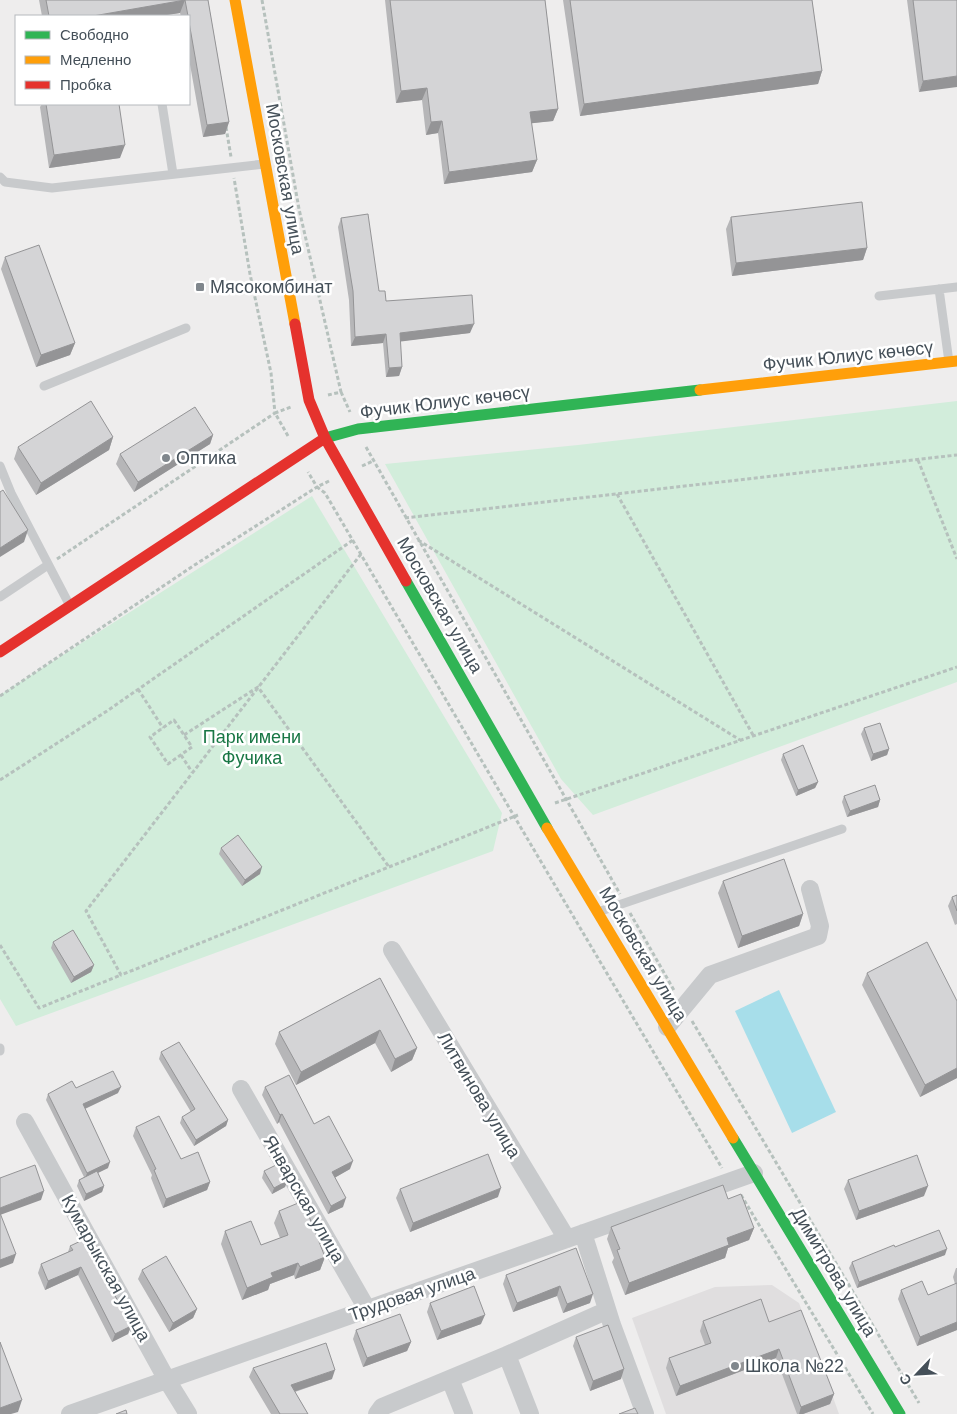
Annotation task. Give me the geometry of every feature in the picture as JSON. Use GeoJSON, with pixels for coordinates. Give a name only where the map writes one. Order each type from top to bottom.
{"type":"FeatureCollection","features":[{"type":"Feature","properties":{"kind":"main road","name":"Московская улица"},"geometry":{"type":"LineString","coordinates":[[235,0],[309,400],[324,438],[536,809],[754,1173]]}},
{"type":"Feature","properties":{"kind":"main road","name":"Фучик Юлиус көчөсү"},"geometry":{"type":"LineString","coordinates":[[0,652],[324,438],[358,429],[953,362]]}},
{"type":"Feature","properties":{"kind":"main road","name":"Димитрова улица"},"geometry":{"type":"LineString","coordinates":[[754,1173],[900,1414]]}},
{"type":"Feature","properties":{"kind":"street"},"geometry":{"type":"LineString","coordinates":[[667,1027],[710,975],[818,936],[820,926],[810,889]]}},
{"type":"Feature","properties":{"kind":"street","name":"Литвинова улица"},"geometry":{"type":"LineString","coordinates":[[392,950],[575,1236],[612,1325],[645,1414]]}},
{"type":"Feature","properties":{"kind":"street","name":"Январская улица"},"geometry":{"type":"LineString","coordinates":[[241,1089],[367,1310]]}},
{"type":"Feature","properties":{"kind":"street","name":"Кумарыкская улица"},"geometry":{"type":"LineString","coordinates":[[25,1122],[167,1380],[188,1414]]}},
{"type":"Feature","properties":{"kind":"street","name":"Трудовая улица"},"geometry":{"type":"LineString","coordinates":[[70,1414],[754,1173]]}},
{"type":"Feature","properties":{"kind":"street"},"geometry":{"type":"LineString","coordinates":[[377,1414],[382,1407],[599,1314]]}},
{"type":"Feature","properties":{"kind":"street"},"geometry":{"type":"LineString","coordinates":[[507,1355],[530,1414]]}},
{"type":"Feature","properties":{"kind":"street"},"geometry":{"type":"LineString","coordinates":[[450,1379],[464,1414]]}},
{"type":"Feature","properties":{"kind":"lane"},"geometry":{"type":"LineString","coordinates":[[162,105],[173,174]]}},
{"type":"Feature","properties":{"kind":"lane"},"geometry":{"type":"LineString","coordinates":[[0,177],[5,182],[52,188],[265,164]]}},
{"type":"Feature","properties":{"kind":"lane"},"geometry":{"type":"LineString","coordinates":[[879,296],[957,287]]}},
{"type":"Feature","properties":{"kind":"lane"},"geometry":{"type":"LineString","coordinates":[[939,289],[953,362]]}},
{"type":"Feature","properties":{"kind":"lane"},"geometry":{"type":"LineString","coordinates":[[44,386],[186,328]]}},
{"type":"Feature","properties":{"kind":"lane"},"geometry":{"type":"LineString","coordinates":[[0,466],[11,493],[71,606]]}},
{"type":"Feature","properties":{"kind":"lane"},"geometry":{"type":"LineString","coordinates":[[0,598],[48,565]]}},
{"type":"Feature","properties":{"kind":"lane"},"geometry":{"type":"LineString","coordinates":[[598,912],[842,829]]}},
{"type":"Feature","properties":{"kind":"path"},"geometry":{"type":"LineString","coordinates":[[48,565],[275,413],[309,400],[341,392],[299,209],[262,0]]}},
{"type":"Feature","properties":{"kind":"path"},"geometry":{"type":"LineString","coordinates":[[224,118],[250,274],[271,373],[275,413],[297,455],[317,486],[325,493],[353,540],[730,1182],[743,1198],[873,1414]]}},
{"type":"Feature","properties":{"kind":"path"},"geometry":{"type":"LineString","coordinates":[[405,518],[957,455]]}},
{"type":"Feature","properties":{"kind":"path"},"geometry":{"type":"LineString","coordinates":[[918,460],[957,560]]}},
{"type":"Feature","properties":{"kind":"path"},"geometry":{"type":"LineString","coordinates":[[0,696],[193,566],[317,486]]}},
{"type":"Feature","properties":{"kind":"path"},"geometry":{"type":"LineString","coordinates":[[617,494],[754,736]]}},
{"type":"Feature","properties":{"kind":"path"},"geometry":{"type":"LineString","coordinates":[[0,780],[138,690],[353,540]]}},
{"type":"Feature","properties":{"kind":"path"},"geometry":{"type":"LineString","coordinates":[[418,540],[740,740]]}},
{"type":"Feature","properties":{"kind":"path"},"geometry":{"type":"LineString","coordinates":[[121,974],[86,911],[360,554]]}},
{"type":"Feature","properties":{"kind":"path"},"geometry":{"type":"LineString","coordinates":[[0,945],[39,1008],[514,816],[957,667]]}},
{"type":"Feature","properties":{"kind":"path"},"geometry":{"type":"LineString","coordinates":[[184,735],[258,687]]}},
{"type":"Feature","properties":{"kind":"path"},"geometry":{"type":"LineString","coordinates":[[258,687],[389,867]]}},
{"type":"Feature","properties":{"kind":"path"},"geometry":{"type":"LineString","coordinates":[[138,690],[163,728]]}},
{"type":"Feature","properties":{"kind":"path"},"geometry":{"type":"LineString","coordinates":[[174,720],[184,735],[192,747],[168,764],[150,737],[174,720]]}},
{"type":"Feature","properties":{"kind":"path"},"geometry":{"type":"LineString","coordinates":[[181,755],[192,772]]}},
{"type":"Feature","properties":{"kind":"shaded area","name":"Школа №22"},"geometry":{"type":"Polygon","coordinates":[[[772,1285],[799,1303],[839,1414],[666,1414],[632,1318],[715,1287],[772,1285]]]}},
{"type":"Feature","properties":{"kind":"green space"},"geometry":{"type":"Polygon","coordinates":[[[957,401],[957,682],[593,815],[561,779],[385,464],[578,445],[957,401]]]}},
{"type":"Feature","properties":{"kind":"green space","name":"Парк имени Фучика"},"geometry":{"type":"Polygon","coordinates":[[[312,496],[502,813],[493,851],[16,1026],[0,999],[0,695],[312,496]]]}},
{"type":"Feature","properties":{"kind":"water"},"geometry":{"type":"Polygon","coordinates":[[[779,990],[836,1112],[792,1133],[735,1011],[779,990]]]}},
{"type":"Feature","properties":{"kind":"building"},"geometry":{"type":"Polygon","coordinates":[[[46,0],[185,0],[99,15],[49,15],[46,0]]]}},
{"type":"Feature","properties":{"kind":"building"},"geometry":{"type":"Polygon","coordinates":[[[185,0],[208,0],[229,122],[207,125],[190,28],[190,15],[188,15],[185,0]]]}},
{"type":"Feature","properties":{"kind":"building"},"geometry":{"type":"Polygon","coordinates":[[[390,0],[545,0],[558,109],[530,112],[537,160],[449,172],[442,121],[431,122],[427,88],[401,91],[390,0]]]}},
{"type":"Feature","properties":{"kind":"building"},"geometry":{"type":"Polygon","coordinates":[[[570,0],[812,0],[822,71],[584,104],[570,0]]]}},
{"type":"Feature","properties":{"kind":"building"},"geometry":{"type":"Polygon","coordinates":[[[913,0],[957,0],[957,76],[923,81],[913,0]]]}},
{"type":"Feature","properties":{"kind":"building"},"geometry":{"type":"Polygon","coordinates":[[[46,105],[119,105],[125,145],[54,155],[46,105]]]}},
{"type":"Feature","properties":{"kind":"building"},"geometry":{"type":"Polygon","coordinates":[[[862,202],[867,248],[736,263],[731,217],[862,202]]]}},
{"type":"Feature","properties":{"kind":"building"},"geometry":{"type":"Polygon","coordinates":[[[368,214],[379,291],[385,291],[386,301],[472,295],[474,324],[400,333],[402,367],[389,368],[386,334],[355,337],[353,291],[341,218],[368,214]]]}},
{"type":"Feature","properties":{"kind":"building"},"geometry":{"type":"Polygon","coordinates":[[[39,245],[75,343],[41,355],[5,257],[39,245]]]}},
{"type":"Feature","properties":{"kind":"building"},"geometry":{"type":"Polygon","coordinates":[[[91,401],[113,437],[41,483],[18,447],[91,401]]]}},
{"type":"Feature","properties":{"kind":"building"},"geometry":{"type":"Polygon","coordinates":[[[195,407],[213,435],[138,482],[120,454],[195,407]]]}},
{"type":"Feature","properties":{"kind":"building"},"geometry":{"type":"Polygon","coordinates":[[[3,490],[28,530],[0,548],[0,492],[3,490]]]}},
{"type":"Feature","properties":{"kind":"building"},"geometry":{"type":"Polygon","coordinates":[[[880,723],[889,749],[873,754],[864,728],[880,723]]]}},
{"type":"Feature","properties":{"kind":"building"},"geometry":{"type":"Polygon","coordinates":[[[803,745],[818,782],[798,790],[783,754],[803,745]]]}},
{"type":"Feature","properties":{"kind":"building"},"geometry":{"type":"Polygon","coordinates":[[[875,785],[880,800],[850,811],[844,796],[875,785]]]}},
{"type":"Feature","properties":{"kind":"building"},"geometry":{"type":"Polygon","coordinates":[[[238,835],[262,867],[245,880],[221,848],[238,835]]]}},
{"type":"Feature","properties":{"kind":"building"},"geometry":{"type":"Polygon","coordinates":[[[784,859],[803,914],[742,936],[723,881],[784,859]]]}},
{"type":"Feature","properties":{"kind":"building"},"geometry":{"type":"Polygon","coordinates":[[[957,895],[957,911],[952,897],[957,895]]]}},
{"type":"Feature","properties":{"kind":"building"},"geometry":{"type":"Polygon","coordinates":[[[73,930],[94,965],[74,977],[53,942],[73,930]]]}},
{"type":"Feature","properties":{"kind":"building"},"geometry":{"type":"Polygon","coordinates":[[[927,942],[957,1001],[957,1068],[925,1085],[867,973],[927,942]]]}},
{"type":"Feature","properties":{"kind":"building"},"geometry":{"type":"Polygon","coordinates":[[[380,978],[417,1048],[395,1059],[380,1030],[301,1072],[279,1032],[380,978]]]}},
{"type":"Feature","properties":{"kind":"building"},"geometry":{"type":"Polygon","coordinates":[[[179,1042],[228,1120],[196,1140],[182,1117],[195,1109],[161,1052],[179,1042]]]}},
{"type":"Feature","properties":{"kind":"building"},"geometry":{"type":"Polygon","coordinates":[[[113,1071],[121,1087],[83,1104],[110,1162],[87,1173],[48,1094],[72,1081],[76,1088],[113,1071]]]}},
{"type":"Feature","properties":{"kind":"building"},"geometry":{"type":"Polygon","coordinates":[[[289,1075],[314,1124],[329,1116],[353,1161],[332,1172],[346,1198],[331,1206],[282,1114],[280,1115],[265,1087],[289,1075]]]}},
{"type":"Feature","properties":{"kind":"building"},"geometry":{"type":"Polygon","coordinates":[[[159,1116],[181,1159],[198,1152],[210,1182],[166,1199],[154,1170],[156,1169],[136,1127],[159,1116]]]}},
{"type":"Feature","properties":{"kind":"building"},"geometry":{"type":"Polygon","coordinates":[[[488,1154],[501,1188],[413,1223],[400,1189],[488,1154]]]}},
{"type":"Feature","properties":{"kind":"building"},"geometry":{"type":"Polygon","coordinates":[[[917,1155],[928,1186],[859,1211],[848,1180],[917,1155]]]}},
{"type":"Feature","properties":{"kind":"building"},"geometry":{"type":"Polygon","coordinates":[[[278,1164],[287,1181],[274,1188],[264,1171],[278,1164]]]}},
{"type":"Feature","properties":{"kind":"building"},"geometry":{"type":"Polygon","coordinates":[[[35,1165],[44,1191],[0,1208],[0,1178],[35,1165]]]}},
{"type":"Feature","properties":{"kind":"building"},"geometry":{"type":"Polygon","coordinates":[[[97,1171],[104,1186],[86,1194],[79,1180],[97,1171]]]}},
{"type":"Feature","properties":{"kind":"building"},"geometry":{"type":"Polygon","coordinates":[[[723,1185],[728,1199],[741,1194],[754,1228],[727,1238],[729,1245],[629,1283],[617,1250],[620,1249],[611,1227],[723,1185]]]}},
{"type":"Feature","properties":{"kind":"building"},"geometry":{"type":"Polygon","coordinates":[[[303,1201],[325,1257],[300,1267],[298,1263],[271,1273],[273,1277],[247,1288],[225,1231],[251,1221],[261,1245],[288,1235],[279,1211],[303,1201]]]}},
{"type":"Feature","properties":{"kind":"building"},"geometry":{"type":"Polygon","coordinates":[[[0,1213],[16,1254],[0,1260],[0,1213]]]}},
{"type":"Feature","properties":{"kind":"building"},"geometry":{"type":"Polygon","coordinates":[[[939,1230],[947,1249],[859,1282],[852,1262],[939,1230]]]}},
{"type":"Feature","properties":{"kind":"building"},"geometry":{"type":"Polygon","coordinates":[[[85,1239],[131,1326],[115,1334],[81,1267],[48,1281],[41,1264],[73,1250],[70,1246],[85,1239]]]}},
{"type":"Feature","properties":{"kind":"building"},"geometry":{"type":"Polygon","coordinates":[[[576,1248],[593,1294],[567,1304],[560,1286],[517,1303],[506,1275],[576,1248]]]}},
{"type":"Feature","properties":{"kind":"building"},"geometry":{"type":"Polygon","coordinates":[[[166,1256],[197,1309],[173,1323],[142,1270],[166,1256]]]}},
{"type":"Feature","properties":{"kind":"building"},"geometry":{"type":"Polygon","coordinates":[[[922,1281],[928,1295],[957,1283],[957,1322],[920,1337],[901,1290],[922,1281]]]}},
{"type":"Feature","properties":{"kind":"building"},"geometry":{"type":"Polygon","coordinates":[[[474,1286],[485,1315],[441,1331],[430,1303],[474,1286]]]}},
{"type":"Feature","properties":{"kind":"building"},"geometry":{"type":"Polygon","coordinates":[[[761,1299],[769,1322],[801,1310],[834,1394],[801,1407],[779,1349],[680,1386],[669,1358],[711,1343],[703,1321],[761,1299]]]}},
{"type":"Feature","properties":{"kind":"building"},"geometry":{"type":"Polygon","coordinates":[[[400,1314],[411,1342],[367,1358],[356,1330],[400,1314]]]}},
{"type":"Feature","properties":{"kind":"building"},"geometry":{"type":"Polygon","coordinates":[[[608,1325],[624,1369],[593,1381],[576,1337],[608,1325]]]}},
{"type":"Feature","properties":{"kind":"building"},"geometry":{"type":"Polygon","coordinates":[[[0,1342],[22,1400],[0,1408],[0,1342]]]}},
{"type":"Feature","properties":{"kind":"building"},"geometry":{"type":"Polygon","coordinates":[[[326,1343],[335,1370],[291,1385],[308,1414],[280,1414],[253,1368],[326,1343]]]}},
{"type":"Feature","properties":{"kind":"building"},"geometry":{"type":"Polygon","coordinates":[[[635,1408],[638,1414],[619,1414],[635,1408]]]}},
{"type":"Feature","properties":{"kind":"building"},"geometry":{"type":"Polygon","coordinates":[[[126,1410],[127,1414],[116,1414],[126,1410]]]}},
{"type":"Feature","properties":{"kind":"traffic: fast"},"geometry":{"type":"LineString","coordinates":[[325,438],[358,429],[700,390]]}},
{"type":"Feature","properties":{"kind":"traffic: fast"},"geometry":{"type":"LineString","coordinates":[[406,581],[547,828]]}},
{"type":"Feature","properties":{"kind":"traffic: fast"},"geometry":{"type":"LineString","coordinates":[[733,1138],[900,1414]]}},
{"type":"Feature","properties":{"kind":"traffic: slow"},"geometry":{"type":"LineString","coordinates":[[235,0],[295,324]]}},
{"type":"Feature","properties":{"kind":"traffic: slow"},"geometry":{"type":"LineString","coordinates":[[700,390],[957,361]]}},
{"type":"Feature","properties":{"kind":"traffic: slow"},"geometry":{"type":"LineString","coordinates":[[547,828],[733,1138]]}},
{"type":"Feature","properties":{"kind":"traffic: jam"},"geometry":{"type":"LineString","coordinates":[[295,324],[309,400],[325,438],[406,581]]}},
{"type":"Feature","properties":{"kind":"traffic: jam"},"geometry":{"type":"LineString","coordinates":[[0,652],[325,438]]}},
{"type":"Feature","properties":{"kind":"place","name":"Мясокомбинат"},"geometry":{"type":"Point","coordinates":[200,287]}},
{"type":"Feature","properties":{"kind":"place","name":"Оптика"},"geometry":{"type":"Point","coordinates":[166,458]}},
{"type":"Feature","properties":{"kind":"place","name":"Школа №22"},"geometry":{"type":"Point","coordinates":[735,1366]}}]}
